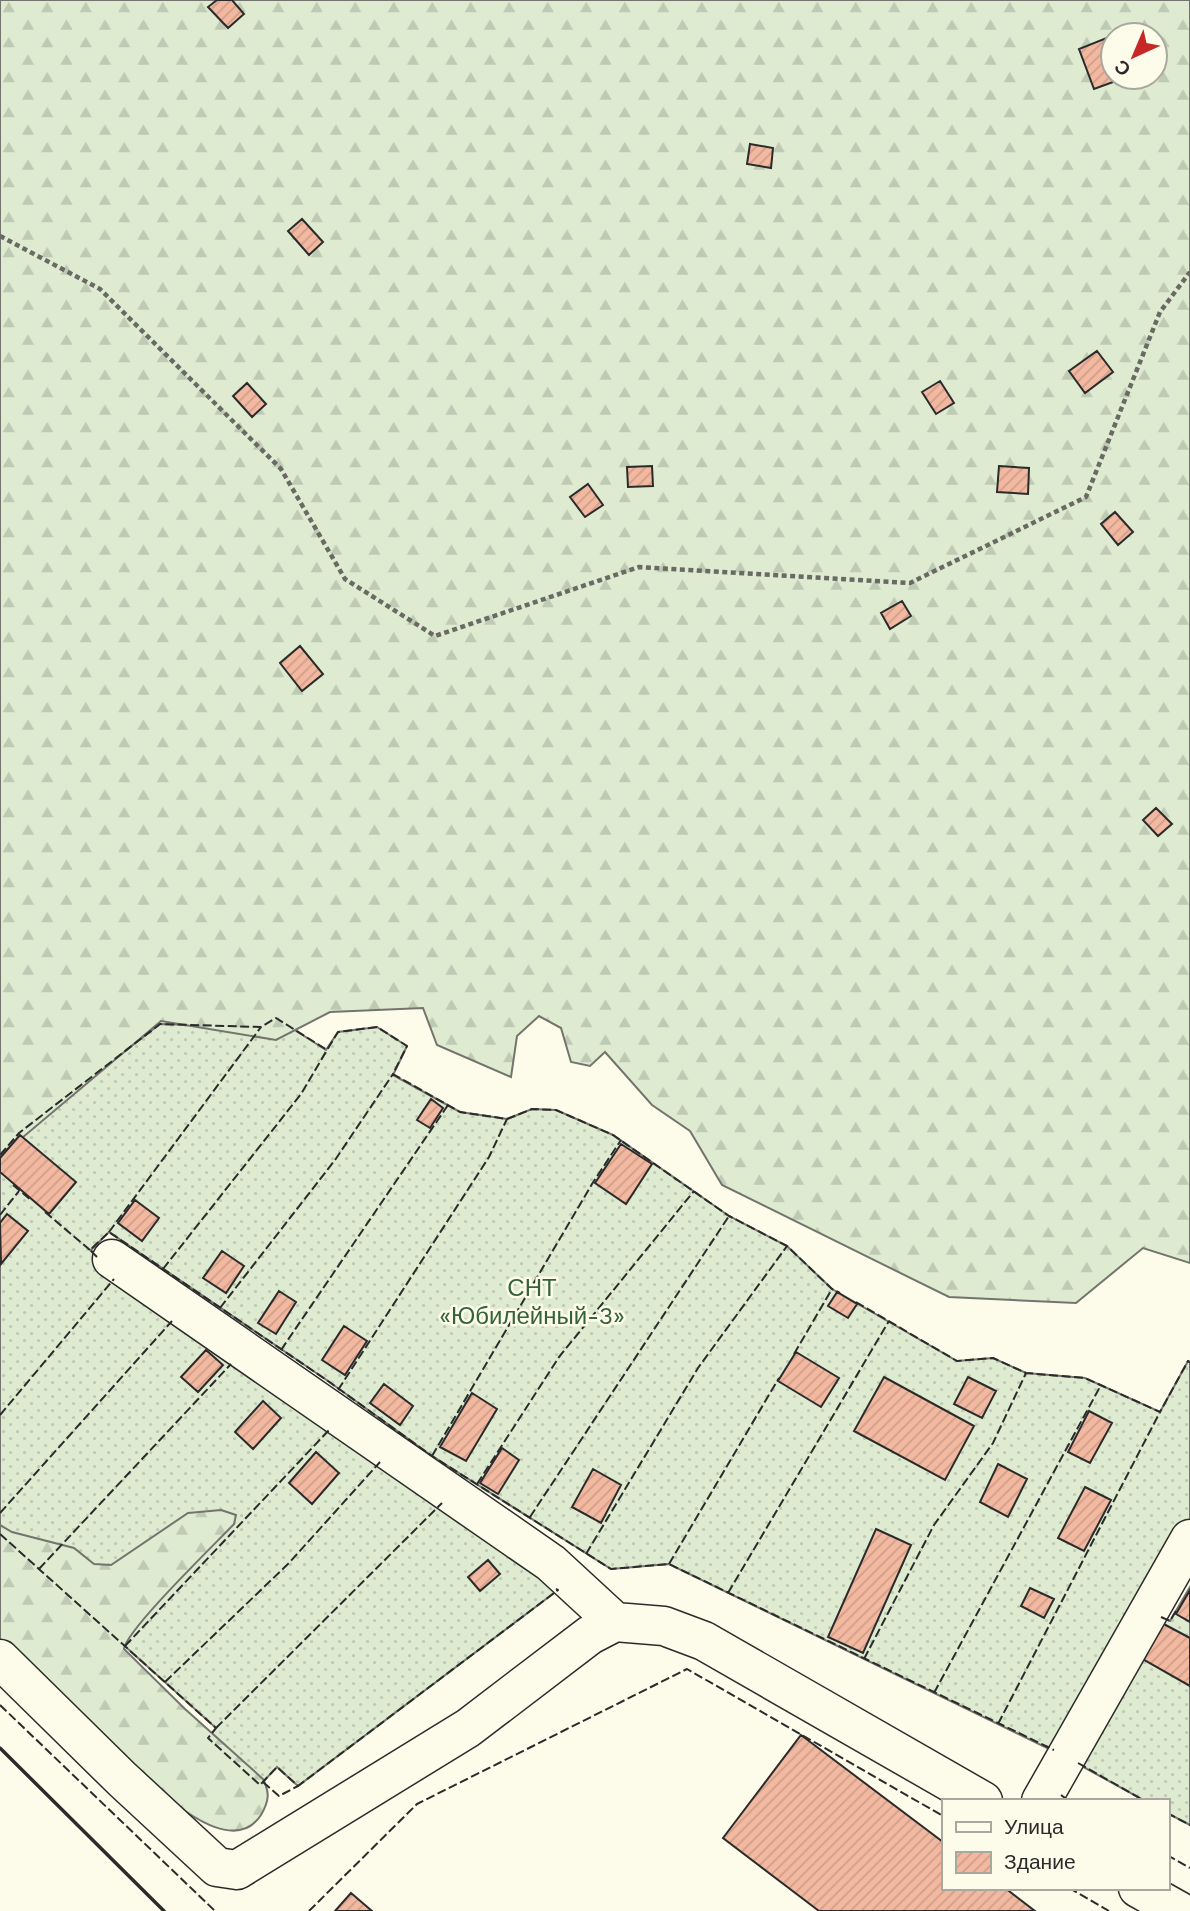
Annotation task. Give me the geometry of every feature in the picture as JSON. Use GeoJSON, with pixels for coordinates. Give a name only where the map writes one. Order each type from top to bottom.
{"type":"FeatureCollection","features":[{"type":"Feature","properties":{"kind":"lane"},"geometry":{"type":"LineString","coordinates":[[112,1259],[551,1563],[615,1622]]}},
{"type":"Feature","properties":{"kind":"lane"},"geometry":{"type":"LineString","coordinates":[[1042,1799],[1190,1539]]}},
{"type":"Feature","properties":{"kind":"lane"},"geometry":{"type":"LineString","coordinates":[[0,1659],[122,1779],[218,1867],[237,1870],[468,1728],[590,1634],[615,1622],[664,1626],[704,1641],[980,1799]]}},
{"type":"Feature","properties":{"kind":"lane"},"geometry":{"type":"LineString","coordinates":[[1141,1890],[1178,1911]]}},
{"type":"Feature","properties":{"kind":"path"},"geometry":{"type":"LineString","coordinates":[[0,236],[100,289],[281,469],[345,579],[435,636],[639,567],[910,583],[1086,497],[1160,312],[1190,272]]}},
{"type":"Feature","properties":{"kind":"green space"},"geometry":{"type":"Polygon","coordinates":[[[0,0],[1190,0],[1190,1263],[1143,1248],[1076,1303],[949,1297],[722,1185],[690,1131],[652,1105],[605,1052],[590,1066],[571,1062],[561,1028],[539,1016],[517,1036],[511,1077],[437,1045],[423,1008],[330,1012],[276,1040],[161,1021],[0,1154],[0,0]]]}},
{"type":"Feature","properties":{"kind":"green space","name":"СНТ «Юбилейный-3»"},"geometry":{"type":"Polygon","coordinates":[[[276,1018],[326,1050],[338,1032],[377,1027],[407,1046],[393,1075],[460,1112],[507,1119],[532,1109],[556,1110],[613,1135],[729,1216],[787,1246],[832,1289],[957,1361],[993,1358],[1026,1373],[1085,1378],[1160,1412],[1188,1361],[1190,1362],[1190,1521],[1053,1751],[669,1564],[611,1569],[432,1456],[328,1381],[109,1232],[91,1250],[116,1276],[558,1590],[298,1786],[277,1767],[260,1785],[208,1738],[216,1728],[0,1534],[0,1155],[19,1133],[160,1024],[261,1027],[276,1018]]]}},
{"type":"Feature","properties":{"kind":"green space"},"geometry":{"type":"Polygon","coordinates":[[[221,1510],[236,1515],[234,1524],[155,1606],[124,1649],[185,1709],[263,1779],[268,1793],[264,1810],[251,1826],[239,1830],[212,1826],[164,1796],[0,1641],[0,1525],[12,1532],[74,1548],[94,1564],[111,1565],[188,1513],[221,1510]]]}},
{"type":"Feature","properties":{"kind":"green space"},"geometry":{"type":"Polygon","coordinates":[[[1190,1587],[1190,1825],[1169,1814],[1169,1799],[1141,1799],[1078,1764],[1162,1617],[1170,1621],[1190,1587]]]}},
{"type":"Feature","properties":{"kind":"building"},"geometry":{"type":"Polygon","coordinates":[[[217,0],[232,0],[244,14],[228,28],[208,7],[217,0]]]}},
{"type":"Feature","properties":{"kind":"building"},"geometry":{"type":"Polygon","coordinates":[[[1099,41],[1099,87],[1094,89],[1079,49],[1099,41]]]}},
{"type":"Feature","properties":{"kind":"building"},"geometry":{"type":"Polygon","coordinates":[[[750,144],[773,148],[771,168],[747,164],[750,144]]]}},
{"type":"Feature","properties":{"kind":"building"},"geometry":{"type":"Polygon","coordinates":[[[302,219],[323,242],[309,255],[288,231],[302,219]]]}},
{"type":"Feature","properties":{"kind":"building"},"geometry":{"type":"Polygon","coordinates":[[[1097,351],[1113,372],[1085,393],[1069,371],[1097,351]]]}},
{"type":"Feature","properties":{"kind":"building"},"geometry":{"type":"Polygon","coordinates":[[[940,381],[954,403],[936,414],[922,392],[940,381]]]}},
{"type":"Feature","properties":{"kind":"building"},"geometry":{"type":"Polygon","coordinates":[[[247,383],[266,404],[252,417],[233,396],[247,383]]]}},
{"type":"Feature","properties":{"kind":"building"},"geometry":{"type":"Polygon","coordinates":[[[652,466],[653,486],[628,487],[627,467],[652,466]]]}},
{"type":"Feature","properties":{"kind":"building"},"geometry":{"type":"Polygon","coordinates":[[[999,466],[1029,468],[1028,494],[997,492],[999,466]]]}},
{"type":"Feature","properties":{"kind":"building"},"geometry":{"type":"Polygon","coordinates":[[[588,484],[603,505],[585,517],[570,497],[588,484]]]}},
{"type":"Feature","properties":{"kind":"building"},"geometry":{"type":"Polygon","coordinates":[[[1115,512],[1133,532],[1118,545],[1101,524],[1115,512]]]}},
{"type":"Feature","properties":{"kind":"building"},"geometry":{"type":"Polygon","coordinates":[[[902,601],[911,616],[890,629],[881,613],[902,601]]]}},
{"type":"Feature","properties":{"kind":"building"},"geometry":{"type":"Polygon","coordinates":[[[300,646],[323,674],[302,691],[280,663],[300,646]]]}},
{"type":"Feature","properties":{"kind":"building"},"geometry":{"type":"Polygon","coordinates":[[[1156,808],[1172,824],[1158,836],[1143,820],[1156,808]]]}},
{"type":"Feature","properties":{"kind":"building"},"geometry":{"type":"Polygon","coordinates":[[[431,1099],[443,1108],[430,1128],[417,1120],[431,1099]]]}},
{"type":"Feature","properties":{"kind":"building"},"geometry":{"type":"Polygon","coordinates":[[[20,1135],[76,1182],[49,1214],[0,1172],[0,1158],[20,1135]]]}},
{"type":"Feature","properties":{"kind":"building"},"geometry":{"type":"Polygon","coordinates":[[[621,1144],[652,1164],[626,1204],[595,1183],[621,1144]]]}},
{"type":"Feature","properties":{"kind":"building"},"geometry":{"type":"Polygon","coordinates":[[[135,1200],[159,1218],[142,1241],[118,1223],[135,1200]]]}},
{"type":"Feature","properties":{"kind":"building"},"geometry":{"type":"Polygon","coordinates":[[[7,1214],[28,1231],[1,1264],[0,1223],[7,1214]]]}},
{"type":"Feature","properties":{"kind":"building"},"geometry":{"type":"Polygon","coordinates":[[[222,1251],[244,1266],[226,1293],[203,1278],[222,1251]]]}},
{"type":"Feature","properties":{"kind":"building"},"geometry":{"type":"Polygon","coordinates":[[[279,1291],[296,1302],[276,1334],[258,1323],[279,1291]]]}},
{"type":"Feature","properties":{"kind":"building"},"geometry":{"type":"Polygon","coordinates":[[[837,1292],[857,1304],[848,1318],[828,1306],[837,1292]]]}},
{"type":"Feature","properties":{"kind":"building"},"geometry":{"type":"Polygon","coordinates":[[[344,1326],[367,1341],[345,1375],[322,1360],[344,1326]]]}},
{"type":"Feature","properties":{"kind":"building"},"geometry":{"type":"Polygon","coordinates":[[[206,1350],[223,1365],[198,1392],[181,1377],[206,1350]]]}},
{"type":"Feature","properties":{"kind":"building"},"geometry":{"type":"Polygon","coordinates":[[[796,1352],[839,1378],[821,1407],[778,1381],[796,1352]]]}},
{"type":"Feature","properties":{"kind":"building"},"geometry":{"type":"Polygon","coordinates":[[[884,1377],[974,1426],[945,1480],[854,1431],[884,1377]]]}},
{"type":"Feature","properties":{"kind":"building"},"geometry":{"type":"Polygon","coordinates":[[[968,1377],[996,1391],[982,1418],[954,1404],[968,1377]]]}},
{"type":"Feature","properties":{"kind":"building"},"geometry":{"type":"Polygon","coordinates":[[[384,1384],[413,1406],[400,1425],[370,1403],[384,1384]]]}},
{"type":"Feature","properties":{"kind":"building"},"geometry":{"type":"Polygon","coordinates":[[[472,1393],[497,1409],[466,1461],[440,1447],[472,1393]]]}},
{"type":"Feature","properties":{"kind":"building"},"geometry":{"type":"Polygon","coordinates":[[[263,1401],[281,1418],[253,1449],[235,1432],[263,1401]]]}},
{"type":"Feature","properties":{"kind":"building"},"geometry":{"type":"Polygon","coordinates":[[[1089,1411],[1112,1423],[1090,1463],[1068,1452],[1089,1411]]]}},
{"type":"Feature","properties":{"kind":"building"},"geometry":{"type":"Polygon","coordinates":[[[502,1448],[519,1460],[498,1494],[480,1483],[502,1448]]]}},
{"type":"Feature","properties":{"kind":"building"},"geometry":{"type":"Polygon","coordinates":[[[316,1452],[339,1473],[312,1504],[289,1483],[316,1452]]]}},
{"type":"Feature","properties":{"kind":"building"},"geometry":{"type":"Polygon","coordinates":[[[998,1464],[1027,1479],[1008,1517],[980,1502],[998,1464]]]}},
{"type":"Feature","properties":{"kind":"building"},"geometry":{"type":"Polygon","coordinates":[[[593,1469],[621,1485],[601,1523],[572,1507],[593,1469]]]}},
{"type":"Feature","properties":{"kind":"building"},"geometry":{"type":"Polygon","coordinates":[[[1085,1487],[1111,1500],[1084,1551],[1058,1538],[1085,1487]]]}},
{"type":"Feature","properties":{"kind":"building"},"geometry":{"type":"Polygon","coordinates":[[[876,1529],[911,1545],[863,1653],[828,1637],[876,1529]]]}},
{"type":"Feature","properties":{"kind":"building"},"geometry":{"type":"Polygon","coordinates":[[[488,1560],[500,1574],[480,1591],[468,1577],[488,1560]]]}},
{"type":"Feature","properties":{"kind":"building"},"geometry":{"type":"Polygon","coordinates":[[[1030,1588],[1054,1599],[1044,1618],[1021,1606],[1030,1588]]]}},
{"type":"Feature","properties":{"kind":"building"},"geometry":{"type":"Polygon","coordinates":[[[1190,1590],[1190,1622],[1176,1614],[1190,1590]]]}},
{"type":"Feature","properties":{"kind":"building"},"geometry":{"type":"Polygon","coordinates":[[[1160,1622],[1190,1638],[1190,1686],[1141,1658],[1160,1622]]]}},
{"type":"Feature","properties":{"kind":"building"},"geometry":{"type":"Polygon","coordinates":[[[801,1735],[942,1841],[942,1890],[1008,1890],[1035,1911],[819,1911],[723,1838],[801,1735]]]}},
{"type":"Feature","properties":{"kind":"building"},"geometry":{"type":"Polygon","coordinates":[[[351,1893],[372,1911],[335,1911],[351,1893]]]}},
{"type":"Feature","properties":{"kind":"fence"},"geometry":{"type":"LineString","coordinates":[[0,1155],[19,1133],[160,1024],[261,1027],[276,1018],[327,1050],[338,1032],[377,1027],[407,1046],[393,1074],[460,1112],[507,1119],[532,1109],[556,1110],[613,1135],[729,1216],[787,1246],[832,1289],[840,1293]]}},
{"type":"Feature","properties":{"kind":"fence"},"geometry":{"type":"LineString","coordinates":[[109,1232],[261,1027]]}},
{"type":"Feature","properties":{"kind":"fence"},"geometry":{"type":"LineString","coordinates":[[163,1269],[301,1094],[327,1050]]}},
{"type":"Feature","properties":{"kind":"fence"},"geometry":{"type":"LineString","coordinates":[[220,1308],[335,1160],[393,1074]]}},
{"type":"Feature","properties":{"kind":"fence"},"geometry":{"type":"LineString","coordinates":[[281,1350],[448,1105]]}},
{"type":"Feature","properties":{"kind":"fence"},"geometry":{"type":"LineString","coordinates":[[338,1390],[489,1157],[507,1119]]}},
{"type":"Feature","properties":{"kind":"fence"},"geometry":{"type":"LineString","coordinates":[[432,1456],[592,1184],[621,1140]]}},
{"type":"Feature","properties":{"kind":"fence"},"geometry":{"type":"LineString","coordinates":[[13,1185],[32,1201]]}},
{"type":"Feature","properties":{"kind":"fence"},"geometry":{"type":"LineString","coordinates":[[0,1215],[19,1191]]}},
{"type":"Feature","properties":{"kind":"fence"},"geometry":{"type":"LineString","coordinates":[[477,1484],[559,1357],[694,1191]]}},
{"type":"Feature","properties":{"kind":"fence"},"geometry":{"type":"LineString","coordinates":[[45,1212],[90,1250]]}},
{"type":"Feature","properties":{"kind":"fence"},"geometry":{"type":"LineString","coordinates":[[530,1517],[729,1216]]}},
{"type":"Feature","properties":{"kind":"fence"},"geometry":{"type":"LineString","coordinates":[[97,1257],[90,1250],[109,1232],[328,1381],[432,1456],[611,1569],[669,1564],[1054,1750]]}},
{"type":"Feature","properties":{"kind":"fence"},"geometry":{"type":"LineString","coordinates":[[586,1554],[698,1368],[787,1246]]}},
{"type":"Feature","properties":{"kind":"fence"},"geometry":{"type":"LineString","coordinates":[[0,1415],[114,1279]]}},
{"type":"Feature","properties":{"kind":"fence"},"geometry":{"type":"LineString","coordinates":[[794,1354],[832,1289]]}},
{"type":"Feature","properties":{"kind":"fence"},"geometry":{"type":"LineString","coordinates":[[856,1302],[957,1361],[993,1358],[1026,1373],[1085,1378],[1160,1412],[1188,1361],[1190,1362]]}},
{"type":"Feature","properties":{"kind":"fence"},"geometry":{"type":"LineString","coordinates":[[0,1513],[172,1321]]}},
{"type":"Feature","properties":{"kind":"fence"},"geometry":{"type":"LineString","coordinates":[[728,1593],[889,1321]]}},
{"type":"Feature","properties":{"kind":"fence"},"geometry":{"type":"LineString","coordinates":[[39,1569],[231,1364]]}},
{"type":"Feature","properties":{"kind":"fence"},"geometry":{"type":"LineString","coordinates":[[864,1659],[934,1525],[993,1443],[1026,1373]]}},
{"type":"Feature","properties":{"kind":"fence"},"geometry":{"type":"LineString","coordinates":[[669,1564],[779,1378]]}},
{"type":"Feature","properties":{"kind":"fence"},"geometry":{"type":"LineString","coordinates":[[934,1693],[1101,1385]]}},
{"type":"Feature","properties":{"kind":"fence"},"geometry":{"type":"LineString","coordinates":[[998,1724],[1160,1412]]}},
{"type":"Feature","properties":{"kind":"fence"},"geometry":{"type":"LineString","coordinates":[[125,1646],[330,1429]]}},
{"type":"Feature","properties":{"kind":"fence"},"geometry":{"type":"LineString","coordinates":[[165,1682],[289,1563],[380,1462]]}},
{"type":"Feature","properties":{"kind":"fence"},"geometry":{"type":"LineString","coordinates":[[216,1728],[442,1503]]}},
{"type":"Feature","properties":{"kind":"fence"},"geometry":{"type":"LineString","coordinates":[[0,1534],[216,1728],[208,1738],[260,1785],[277,1767],[298,1786],[558,1590],[556,1589]]}},
{"type":"Feature","properties":{"kind":"fence"},"geometry":{"type":"LineString","coordinates":[[1161,1617],[1170,1621],[1177,1609]]}},
{"type":"Feature","properties":{"kind":"fence"},"geometry":{"type":"LineString","coordinates":[[309,1911],[417,1804],[687,1669],[942,1815]]}},
{"type":"Feature","properties":{"kind":"fence"},"geometry":{"type":"LineString","coordinates":[[0,1705],[215,1911]]}},
{"type":"Feature","properties":{"kind":"fence"},"geometry":{"type":"LineString","coordinates":[[1078,1763],[1141,1799]]}},
{"type":"Feature","properties":{"kind":"fence"},"geometry":{"type":"LineString","coordinates":[[263,1782],[279,1796],[298,1786]]}},
{"type":"Feature","properties":{"kind":"fence"},"geometry":{"type":"LineString","coordinates":[[1061,1795],[1066,1799]]}},
{"type":"Feature","properties":{"kind":"fence"},"geometry":{"type":"LineString","coordinates":[[1169,1814],[1190,1825]]}},
{"type":"Feature","properties":{"kind":"fence"},"geometry":{"type":"LineString","coordinates":[[1169,1856],[1190,1868]]}},
{"type":"Feature","properties":{"kind":"fence"},"geometry":{"type":"LineString","coordinates":[[1072,1890],[1109,1911]]}},
{"type":"Feature","properties":{"kind":"wall"},"geometry":{"type":"LineString","coordinates":[[0,1748],[164,1911]]}}]}
